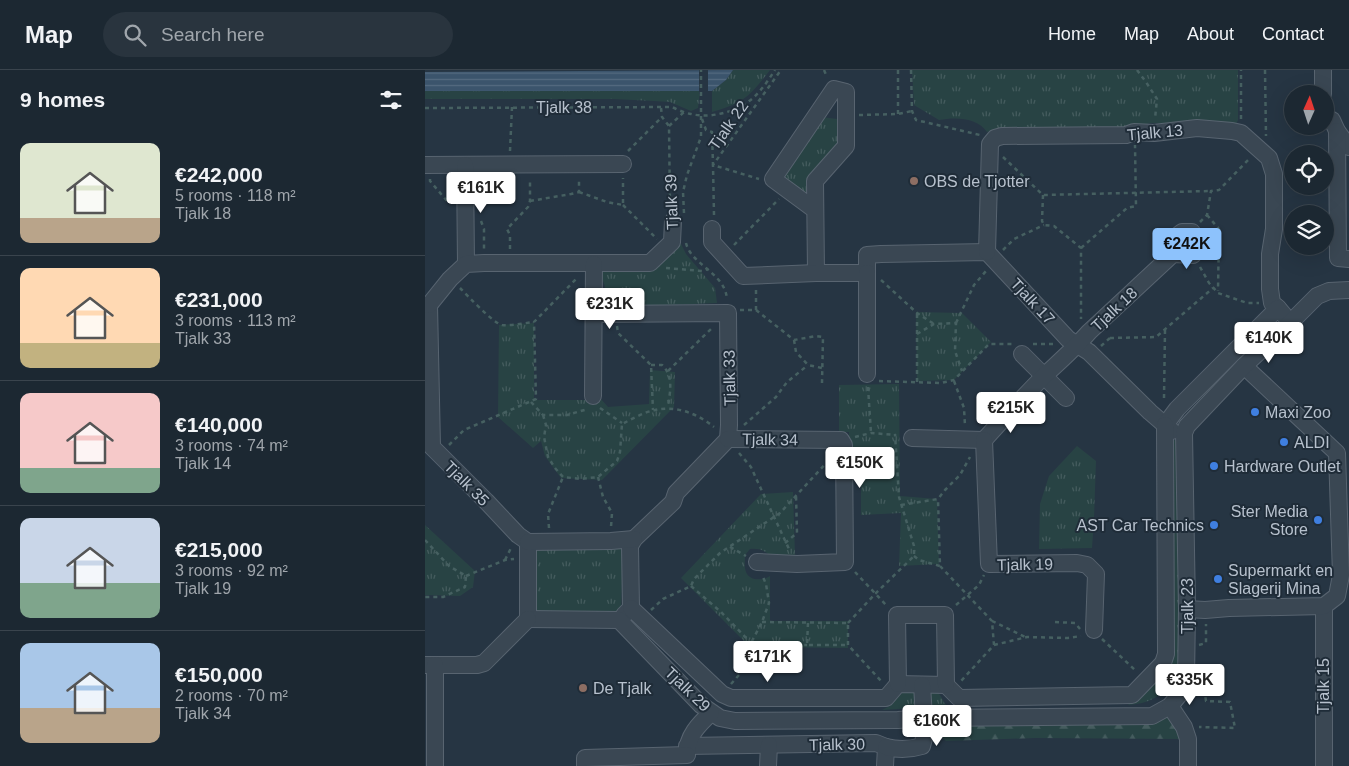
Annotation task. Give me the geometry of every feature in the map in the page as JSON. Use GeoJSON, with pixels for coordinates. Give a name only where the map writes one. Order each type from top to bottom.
{"type":"FeatureCollection","features":[{"type":"Feature","properties":{"kind":"street"},"geometry":{"type":"LineString","coordinates":[[1323,70],[1323,85]]}},
{"type":"Feature","properties":{"kind":"street"},"geometry":{"type":"LineString","coordinates":[[815,210],[773,179],[833,89],[846,92],[846,146],[815,180],[817,273]]}},
{"type":"Feature","properties":{"kind":"street"},"geometry":{"type":"LineString","coordinates":[[1334,124],[1349,147]]}},
{"type":"Feature","properties":{"kind":"street","name":"Tjalk 13"},"geometry":{"type":"LineString","coordinates":[[992,141],[1002,136],[1126,135],[1135,132],[1154,133],[1197,128],[1241,133]]}},
{"type":"Feature","properties":{"kind":"street"},"geometry":{"type":"LineString","coordinates":[[1337,131],[1339,258],[1349,259]]}},
{"type":"Feature","properties":{"kind":"street"},"geometry":{"type":"LineString","coordinates":[[1241,133],[1269,158],[1274,174],[1274,229],[1270,254],[1270,289],[1275,305],[1291,322]]}},
{"type":"Feature","properties":{"kind":"street"},"geometry":{"type":"LineString","coordinates":[[867,377],[873,275],[867,255],[991,257],[992,141]]}},
{"type":"Feature","properties":{"kind":"street"},"geometry":{"type":"LineString","coordinates":[[427,165],[623,164]]}},
{"type":"Feature","properties":{"kind":"street"},"geometry":{"type":"LineString","coordinates":[[465,165],[466,264]]}},
{"type":"Feature","properties":{"kind":"street","name":"Tjalk 39"},"geometry":{"type":"LineString","coordinates":[[650,263],[672,242],[678,221]]}},
{"type":"Feature","properties":{"kind":"street"},"geometry":{"type":"LineString","coordinates":[[712,229],[712,242],[743,276],[817,273],[873,275]]}},
{"type":"Feature","properties":{"kind":"street","name":"Tjalk 18"},"geometry":{"type":"LineString","coordinates":[[1077,345],[1173,254],[1173,239],[1182,232],[1192,232]]}},
{"type":"Feature","properties":{"kind":"street"},"geometry":{"type":"LineString","coordinates":[[1173,254],[1193,255],[1195,244],[1192,232]]}},
{"type":"Feature","properties":{"kind":"street","name":"Tjalk 17"},"geometry":{"type":"LineString","coordinates":[[991,257],[1068,339],[1092,354],[1165,425],[1173,431],[1184,433]]}},
{"type":"Feature","properties":{"kind":"street"},"geometry":{"type":"LineString","coordinates":[[427,305],[450,278],[466,264],[650,263]]}},
{"type":"Feature","properties":{"kind":"street"},"geometry":{"type":"LineString","coordinates":[[593,403],[594,264]]}},
{"type":"Feature","properties":{"kind":"street"},"geometry":{"type":"LineString","coordinates":[[1184,433],[1187,426],[1244,366],[1317,296],[1329,291],[1349,290]]}},
{"type":"Feature","properties":{"kind":"street","name":"Tjalk 35"},"geometry":{"type":"LineString","coordinates":[[427,305],[432,450],[486,501],[518,535],[528,551]]}},
{"type":"Feature","properties":{"kind":"street"},"geometry":{"type":"LineString","coordinates":[[1165,425],[1177,409],[1275,305]]}},
{"type":"Feature","properties":{"kind":"street"},"geometry":{"type":"LineString","coordinates":[[594,314],[728,313]]}},
{"type":"Feature","properties":{"kind":"street","name":"Tjalk 33"},"geometry":{"type":"LineString","coordinates":[[728,313],[728,439]]}},
{"type":"Feature","properties":{"kind":"street"},"geometry":{"type":"LineString","coordinates":[[912,438],[966,440],[985,445],[1044,376],[1077,345]]}},
{"type":"Feature","properties":{"kind":"street"},"geometry":{"type":"LineString","coordinates":[[1021,348],[1044,376],[1066,398]]}},
{"type":"Feature","properties":{"kind":"street"},"geometry":{"type":"LineString","coordinates":[[1187,609],[1323,606],[1337,596],[1341,575],[1337,453],[1244,366]]}},
{"type":"Feature","properties":{"kind":"street","name":"Tjalk 23"},"geometry":{"type":"LineString","coordinates":[[922,685],[949,687],[959,698],[1132,695],[1163,663],[1167,654],[1165,425]]}},
{"type":"Feature","properties":{"kind":"street","name":"Tjalk 23"},"geometry":{"type":"LineString","coordinates":[[1171,706],[1179,695],[1185,678],[1187,663],[1184,433]]}},
{"type":"Feature","properties":{"kind":"street"},"geometry":{"type":"LineString","coordinates":[[528,619],[619,620],[637,613],[630,546],[633,539],[673,502],[676,493],[728,439]]}},
{"type":"Feature","properties":{"kind":"street","name":"Tjalk 34"},"geometry":{"type":"LineString","coordinates":[[728,439],[842,442]]}},
{"type":"Feature","properties":{"kind":"street"},"geometry":{"type":"LineString","coordinates":[[757,562],[797,564],[845,562],[842,442]]}},
{"type":"Feature","properties":{"kind":"street","name":"Tjalk 19"},"geometry":{"type":"LineString","coordinates":[[985,445],[989,564],[1077,563],[1087,566],[1096,574],[1094,630]]}},
{"type":"Feature","properties":{"kind":"street"},"geometry":{"type":"LineString","coordinates":[[435,766],[430,665],[477,665],[484,663],[528,619],[528,551],[549,542],[633,539]]}},
{"type":"Feature","properties":{"kind":"street","name":"Tjalk 15"},"geometry":{"type":"LineString","coordinates":[[1323,606],[1324,766]]}},
{"type":"Feature","properties":{"kind":"street","name":"Tjalk 29"},"geometry":{"type":"LineString","coordinates":[[637,613],[721,694],[731,698],[886,698],[895,689],[922,685]]}},
{"type":"Feature","properties":{"kind":"street"},"geometry":{"type":"LineString","coordinates":[[895,689],[897,615],[945,615],[949,687]]}},
{"type":"Feature","properties":{"kind":"street","name":"Tjalk 29"},"geometry":{"type":"LineString","coordinates":[[619,620],[701,705],[720,718],[735,721],[898,720],[925,718]]}},
{"type":"Feature","properties":{"kind":"street"},"geometry":{"type":"LineString","coordinates":[[886,747],[895,750],[921,746],[925,734],[922,685]]}},
{"type":"Feature","properties":{"kind":"street"},"geometry":{"type":"LineString","coordinates":[[925,718],[1152,716],[1171,706],[1184,727],[1188,739],[1188,766]]}},
{"type":"Feature","properties":{"kind":"street"},"geometry":{"type":"LineString","coordinates":[[687,756],[697,726],[711,713]]}},
{"type":"Feature","properties":{"kind":"street","name":"Tjalk 30"},"geometry":{"type":"LineString","coordinates":[[585,766],[585,758],[687,756],[769,745],[876,743],[886,747],[885,766]]}},
{"type":"Feature","properties":{"kind":"street"},"geometry":{"type":"LineString","coordinates":[[768,766],[769,745]]}},
{"type":"Feature","properties":{"kind":"path"},"geometry":{"type":"LineString","coordinates":[[678,221],[687,175],[701,137],[701,70]]}},
{"type":"Feature","properties":{"kind":"path","name":"Tjalk 22"},"geometry":{"type":"LineString","coordinates":[[701,115],[727,112],[743,105],[755,97],[775,70]]}},
{"type":"Feature","properties":{"kind":"path","name":"Tjalk 22"},"geometry":{"type":"LineString","coordinates":[[712,229],[714,223],[713,165],[781,70]]}},
{"type":"Feature","properties":{"kind":"path"},"geometry":{"type":"LineString","coordinates":[[898,70],[898,114]]}},
{"type":"Feature","properties":{"kind":"path"},"geometry":{"type":"LineString","coordinates":[[911,70],[912,111],[916,120],[992,141],[1043,195],[1044,225]]}},
{"type":"Feature","properties":{"kind":"path"},"geometry":{"type":"LineString","coordinates":[[1137,70],[1157,99],[1154,133]]}},
{"type":"Feature","properties":{"kind":"path"},"geometry":{"type":"LineString","coordinates":[[1241,70],[1241,133]]}},
{"type":"Feature","properties":{"kind":"path"},"geometry":{"type":"LineString","coordinates":[[1043,195],[1219,190],[1266,141],[1265,70]]}},
{"type":"Feature","properties":{"kind":"path"},"geometry":{"type":"LineString","coordinates":[[755,97],[760,100]]}},
{"type":"Feature","properties":{"kind":"path","name":"Tjalk 39"},"geometry":{"type":"LineString","coordinates":[[661,107],[662,117],[669,126],[670,215],[678,221]]}},
{"type":"Feature","properties":{"kind":"path","name":"Tjalk 38"},"geometry":{"type":"LineString","coordinates":[[425,108],[673,107],[693,115],[701,115]]}},
{"type":"Feature","properties":{"kind":"path"},"geometry":{"type":"LineString","coordinates":[[510,165],[512,108]]}},
{"type":"Feature","properties":{"kind":"path"},"geometry":{"type":"LineString","coordinates":[[845,115],[898,114],[912,111]]}},
{"type":"Feature","properties":{"kind":"path"},"geometry":{"type":"LineString","coordinates":[[669,126],[683,112]]}},
{"type":"Feature","properties":{"kind":"path"},"geometry":{"type":"LineString","coordinates":[[701,115],[706,130],[712,132],[713,165],[762,180],[773,179]]}},
{"type":"Feature","properties":{"kind":"path"},"geometry":{"type":"LineString","coordinates":[[1089,332],[1081,326],[1081,248],[1127,208],[1136,206],[1135,132]]}},
{"type":"Feature","properties":{"kind":"path"},"geometry":{"type":"LineString","coordinates":[[510,263],[510,235],[507,229],[528,207],[530,201],[529,164]]}},
{"type":"Feature","properties":{"kind":"path"},"geometry":{"type":"LineString","coordinates":[[530,201],[579,192],[579,164]]}},
{"type":"Feature","properties":{"kind":"path"},"geometry":{"type":"LineString","coordinates":[[427,165],[430,181],[447,201],[453,202],[455,212],[465,219]]}},
{"type":"Feature","properties":{"kind":"path"},"geometry":{"type":"LineString","coordinates":[[724,255],[789,190]]}},
{"type":"Feature","properties":{"kind":"path"},"geometry":{"type":"LineString","coordinates":[[1192,232],[1207,215],[1211,191]]}},
{"type":"Feature","properties":{"kind":"path"},"geometry":{"type":"LineString","coordinates":[[623,204],[666,249]]}},
{"type":"Feature","properties":{"kind":"path"},"geometry":{"type":"LineString","coordinates":[[481,213],[481,223],[484,229],[483,263]]}},
{"type":"Feature","properties":{"kind":"path"},"geometry":{"type":"LineString","coordinates":[[1207,215],[1219,229],[1218,293]]}},
{"type":"Feature","properties":{"kind":"path"},"geometry":{"type":"LineString","coordinates":[[962,372],[955,352],[956,323],[973,285],[991,257],[1014,238],[1044,225],[1054,226],[1081,248]]}},
{"type":"Feature","properties":{"kind":"path"},"geometry":{"type":"LineString","coordinates":[[686,241],[686,246],[691,253],[721,282],[727,295],[728,313]]}},
{"type":"Feature","properties":{"kind":"path"},"geometry":{"type":"LineString","coordinates":[[1193,255],[1209,283],[1218,293],[1247,303],[1275,305]]}},
{"type":"Feature","properties":{"kind":"path"},"geometry":{"type":"LineString","coordinates":[[650,263],[656,267],[702,271],[709,269]]}},
{"type":"Feature","properties":{"kind":"path"},"geometry":{"type":"LineString","coordinates":[[450,278],[488,316],[500,324],[510,325],[534,322],[573,281],[594,264]]}},
{"type":"Feature","properties":{"kind":"path"},"geometry":{"type":"LineString","coordinates":[[873,275],[917,313],[934,324]]}},
{"type":"Feature","properties":{"kind":"path"},"geometry":{"type":"LineString","coordinates":[[1092,354],[1110,338],[1157,337],[1213,288]]}},
{"type":"Feature","properties":{"kind":"path"},"geometry":{"type":"LineString","coordinates":[[756,310],[795,340],[796,352],[808,365],[823,368]]}},
{"type":"Feature","properties":{"kind":"path"},"geometry":{"type":"LineString","coordinates":[[917,313],[917,382]]}},
{"type":"Feature","properties":{"kind":"path"},"geometry":{"type":"LineString","coordinates":[[616,315],[618,333],[651,365],[653,410]]}},
{"type":"Feature","properties":{"kind":"path"},"geometry":{"type":"LineString","coordinates":[[432,450],[464,430],[535,399],[534,322]]}},
{"type":"Feature","properties":{"kind":"path"},"geometry":{"type":"LineString","coordinates":[[917,334],[934,324],[956,323]]}},
{"type":"Feature","properties":{"kind":"path"},"geometry":{"type":"LineString","coordinates":[[1164,398],[1165,330]]}},
{"type":"Feature","properties":{"kind":"path"},"geometry":{"type":"LineString","coordinates":[[795,340],[816,336],[823,337],[822,383]]}},
{"type":"Feature","properties":{"kind":"path"},"geometry":{"type":"LineString","coordinates":[[871,433],[867,377],[941,383],[953,380],[989,344],[1021,348],[1053,344],[1064,356]]}},
{"type":"Feature","properties":{"kind":"path"},"geometry":{"type":"LineString","coordinates":[[651,365],[662,365],[668,371],[671,388],[668,408]]}},
{"type":"Feature","properties":{"kind":"path"},"geometry":{"type":"LineString","coordinates":[[728,439],[776,397],[787,382],[808,365]]}},
{"type":"Feature","properties":{"kind":"path"},"geometry":{"type":"LineString","coordinates":[[953,380],[964,408],[966,440]]}},
{"type":"Feature","properties":{"kind":"path"},"geometry":{"type":"LineString","coordinates":[[531,402],[543,415],[546,425],[544,437],[548,457],[563,477],[581,479],[598,477],[617,461],[620,452],[622,424]]}},
{"type":"Feature","properties":{"kind":"path"},"geometry":{"type":"LineString","coordinates":[[543,415],[567,416],[593,403],[622,424]]}},
{"type":"Feature","properties":{"kind":"path"},"geometry":{"type":"LineString","coordinates":[[622,424],[653,410],[668,408],[690,412],[707,422],[728,439],[751,467],[797,564]]}},
{"type":"Feature","properties":{"kind":"path"},"geometry":{"type":"LineString","coordinates":[[637,613],[691,586],[694,579],[719,553],[780,513],[842,442],[871,433],[895,434],[912,438]]}},
{"type":"Feature","properties":{"kind":"path"},"geometry":{"type":"LineString","coordinates":[[848,645],[848,622],[914,556],[914,546],[899,497],[895,434]]}},
{"type":"Feature","properties":{"kind":"path"},"geometry":{"type":"LineString","coordinates":[[901,505],[938,499],[960,474],[972,454],[985,445]]}},
{"type":"Feature","properties":{"kind":"path"},"geometry":{"type":"LineString","coordinates":[[549,542],[548,514],[563,477]]}},
{"type":"Feature","properties":{"kind":"path"},"geometry":{"type":"LineString","coordinates":[[598,477],[603,497],[612,513],[611,541]]}},
{"type":"Feature","properties":{"kind":"path"},"geometry":{"type":"LineString","coordinates":[[785,542],[797,533],[796,495]]}},
{"type":"Feature","properties":{"kind":"path"},"geometry":{"type":"LineString","coordinates":[[938,499],[940,566]]}},
{"type":"Feature","properties":{"kind":"path"},"geometry":{"type":"LineString","coordinates":[[425,540],[449,566],[466,576]]}},
{"type":"Feature","properties":{"kind":"path"},"geometry":{"type":"LineString","coordinates":[[721,694],[739,675],[751,642],[769,604],[766,584],[757,562],[730,546]]}},
{"type":"Feature","properties":{"kind":"path"},"geometry":{"type":"LineString","coordinates":[[466,576],[528,551]]}},
{"type":"Feature","properties":{"kind":"path"},"geometry":{"type":"LineString","coordinates":[[914,556],[919,560],[940,566],[992,621],[1027,637]]}},
{"type":"Feature","properties":{"kind":"path"},"geometry":{"type":"LineString","coordinates":[[845,562],[897,615]]}},
{"type":"Feature","properties":{"kind":"path"},"geometry":{"type":"LineString","coordinates":[[945,615],[979,585],[989,564]]}},
{"type":"Feature","properties":{"kind":"path"},"geometry":{"type":"LineString","coordinates":[[425,597],[443,596],[465,586],[466,576]]}},
{"type":"Feature","properties":{"kind":"path"},"geometry":{"type":"LineString","coordinates":[[691,586],[751,642],[848,645],[895,689]]}},
{"type":"Feature","properties":{"kind":"path"},"geometry":{"type":"LineString","coordinates":[[1198,646],[1206,643],[1205,610]]}},
{"type":"Feature","properties":{"kind":"path"},"geometry":{"type":"LineString","coordinates":[[992,621],[994,645]]}},
{"type":"Feature","properties":{"kind":"path"},"geometry":{"type":"LineString","coordinates":[[762,622],[848,622]]}},
{"type":"Feature","properties":{"kind":"path"},"geometry":{"type":"LineString","coordinates":[[949,687],[994,645],[1027,637],[1068,638],[1085,635],[1075,623],[1055,622]]}},
{"type":"Feature","properties":{"kind":"path"},"geometry":{"type":"LineString","coordinates":[[807,645],[808,623]]}},
{"type":"Feature","properties":{"kind":"path"},"geometry":{"type":"LineString","coordinates":[[1094,630],[1146,681]]}},
{"type":"Feature","properties":{"kind":"path"},"geometry":{"type":"LineString","coordinates":[[1184,727],[1235,728],[1230,702],[1205,701],[1204,687],[1198,684],[1198,677]]}},
{"type":"Feature","properties":{"kind":"green space"},"geometry":{"type":"Polygon","coordinates":[[[733,70],[770,70],[757,86],[739,102],[712,112],[712,91],[726,80],[733,70]]]}},
{"type":"Feature","properties":{"kind":"green space"},"geometry":{"type":"Polygon","coordinates":[[[912,70],[1238,70],[1238,120],[1236,124],[1150,123],[1133,129],[996,129],[987,132],[978,123],[965,119],[939,120],[914,105],[912,70]]]}},
{"type":"Feature","properties":{"kind":"green space"},"geometry":{"type":"Polygon","coordinates":[[[425,91],[700,91],[698,108],[691,111],[670,102],[614,99],[425,99],[425,91]]]}},
{"type":"Feature","properties":{"kind":"green space"},"geometry":{"type":"Polygon","coordinates":[[[821,117],[837,119],[837,145],[808,196],[780,177],[821,117]]]}},
{"type":"Feature","properties":{"kind":"green space"},"geometry":{"type":"Polygon","coordinates":[[[675,232],[686,254],[715,288],[717,303],[599,308],[605,287],[600,270],[651,263],[675,232]]]}},
{"type":"Feature","properties":{"kind":"green space"},"geometry":{"type":"Polygon","coordinates":[[[916,312],[962,313],[991,342],[954,380],[917,381],[916,312]]]}},
{"type":"Feature","properties":{"kind":"green space"},"geometry":{"type":"Polygon","coordinates":[[[534,323],[534,400],[588,400],[600,398],[608,407],[649,404],[650,370],[675,372],[674,407],[602,480],[561,478],[545,456],[541,441],[533,448],[498,417],[499,325],[534,323]]]}},
{"type":"Feature","properties":{"kind":"green space"},"geometry":{"type":"Polygon","coordinates":[[[899,384],[900,496],[937,499],[939,564],[899,566],[901,513],[861,515],[861,473],[849,473],[849,432],[839,432],[839,385],[899,384]]]}},
{"type":"Feature","properties":{"kind":"green space"},"geometry":{"type":"Polygon","coordinates":[[[1176,440],[1182,649],[1175,672],[1166,689],[1151,700],[1128,705],[1174,655],[1169,441],[1176,440]]]}},
{"type":"Feature","properties":{"kind":"green space"},"geometry":{"type":"Polygon","coordinates":[[[1077,446],[1096,461],[1092,548],[1039,549],[1040,504],[1049,476],[1077,446]]]}},
{"type":"Feature","properties":{"kind":"green space"},"geometry":{"type":"Polygon","coordinates":[[[793,492],[795,556],[773,558],[763,550],[750,549],[745,555],[746,572],[753,579],[764,579],[770,576],[770,621],[848,621],[848,648],[750,647],[681,578],[761,494],[793,492]]]}},
{"type":"Feature","properties":{"kind":"green space"},"geometry":{"type":"Polygon","coordinates":[[[425,525],[475,571],[473,587],[460,596],[425,595],[425,525]]]}},
{"type":"Feature","properties":{"kind":"green space"},"geometry":{"type":"Polygon","coordinates":[[[534,541],[623,542],[621,615],[526,617],[534,541]]]}},
{"type":"Feature","properties":{"kind":"green space"},"geometry":{"type":"Polygon","coordinates":[[[936,691],[951,709],[931,709],[928,695],[936,691]]]}},
{"type":"Feature","properties":{"kind":"green space"},"geometry":{"type":"Polygon","coordinates":[[[903,692],[915,694],[917,704],[913,708],[882,710],[890,706],[903,692]]]}},
{"type":"Feature","properties":{"kind":"green space"},"geometry":{"type":"Polygon","coordinates":[[[1166,716],[1178,724],[1183,739],[1035,738],[946,741],[937,733],[935,724],[1166,716]]]}},
{"type":"Feature","properties":{"kind":"water"},"geometry":{"type":"Polygon","coordinates":[[[733,70],[726,80],[712,91],[425,91],[425,72],[733,70]]]}},
{"type":"Feature","properties":{"kind":"pier"},"geometry":{"type":"Polygon","coordinates":[[[699,70],[708,70],[708,94],[699,94],[699,70]]]}},
{"type":"Feature","properties":{"kind":"place","name":"OBS de Tjotter"},"geometry":{"type":"Point","coordinates":[914,181]}},
{"type":"Feature","properties":{"kind":"place","name":"Maxi Zoo"},"geometry":{"type":"Point","coordinates":[1255,412]}},
{"type":"Feature","properties":{"kind":"place","name":"ALDI"},"geometry":{"type":"Point","coordinates":[1284,442]}},
{"type":"Feature","properties":{"kind":"place","name":"Hardware Outlet"},"geometry":{"type":"Point","coordinates":[1214,466]}},
{"type":"Feature","properties":{"kind":"place","name":"Ster Media Store"},"geometry":{"type":"Point","coordinates":[1318,520]}},
{"type":"Feature","properties":{"kind":"place","name":"AST Car Technics"},"geometry":{"type":"Point","coordinates":[1214,525]}},
{"type":"Feature","properties":{"kind":"place","name":"Supermarkt en Slagerij Mina"},"geometry":{"type":"Point","coordinates":[1218,579]}},
{"type":"Feature","properties":{"kind":"place","name":"De Tjalk"},"geometry":{"type":"Point","coordinates":[583,688]}}]}
